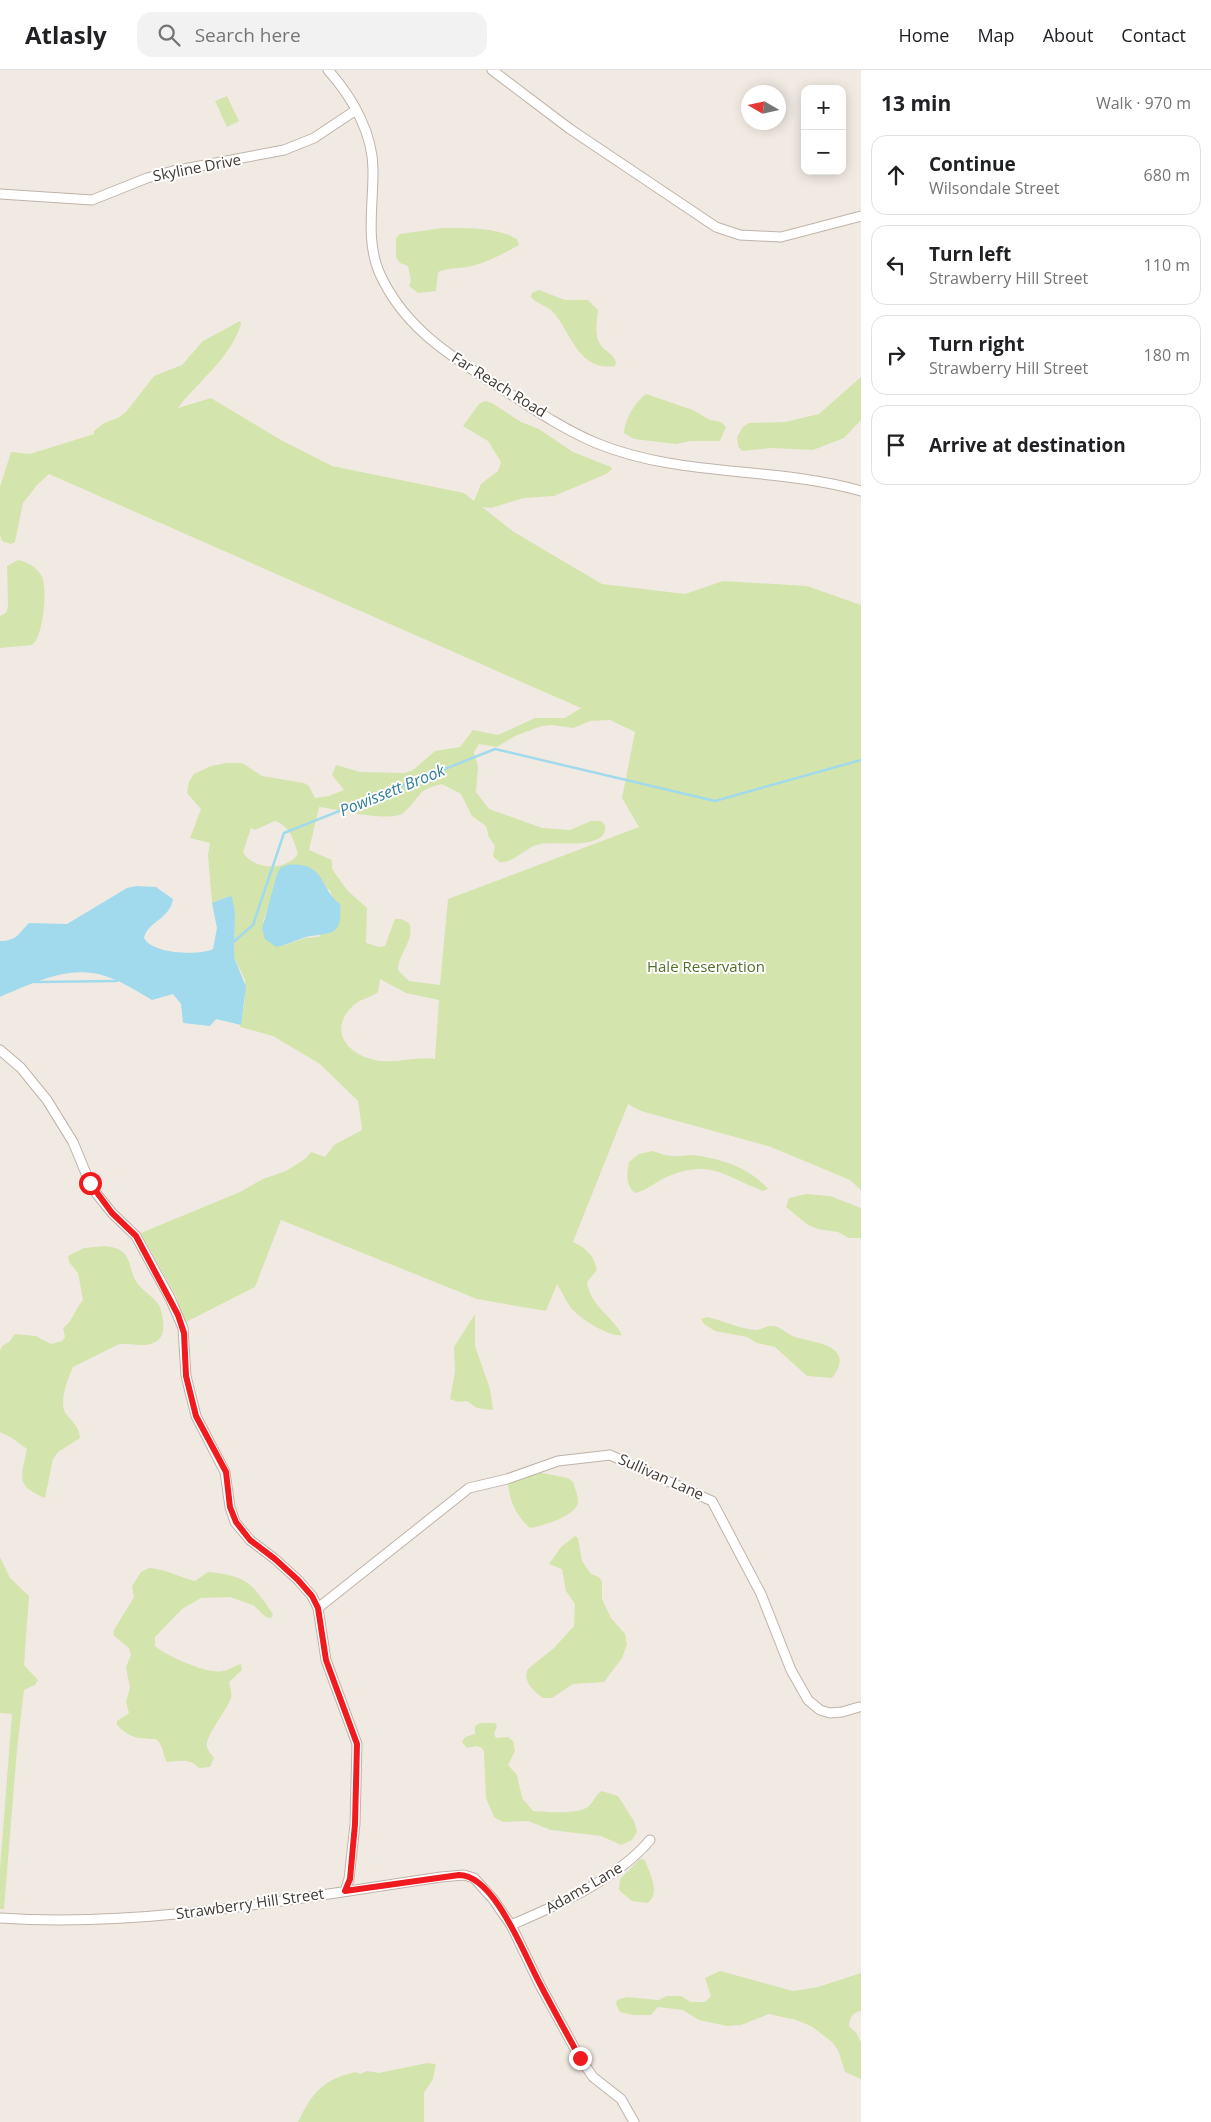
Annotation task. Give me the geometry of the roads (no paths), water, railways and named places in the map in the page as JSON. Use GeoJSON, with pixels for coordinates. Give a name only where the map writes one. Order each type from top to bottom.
{"type":"FeatureCollection","features":[{"type":"Feature","properties":{"kind":"street","name":"Far Reach Road"},"geometry":{"type":"LineString","coordinates":[[328,70],[356,110],[367,132],[372,154],[371,231],[379,271],[390,292],[418,330],[441,349],[570,431],[597,444],[665,462],[723,471],[818,481],[861,491]]}},
{"type":"Feature","properties":{"kind":"street"},"geometry":{"type":"LineString","coordinates":[[492,70],[570,129],[716,227],[740,235],[781,237],[861,216]]}},
{"type":"Feature","properties":{"kind":"street","name":"Skyline Drive"},"geometry":{"type":"LineString","coordinates":[[0,194],[92,200],[147,178],[173,171],[284,150],[314,138],[356,110]]}},
{"type":"Feature","properties":{"kind":"street"},"geometry":{"type":"LineString","coordinates":[[0,1050],[28,1076],[61,1120],[73,1142],[92,1188],[112,1213],[136,1236],[170,1298],[183,1328],[186,1376],[196,1416],[226,1472],[230,1507],[236,1522],[250,1540],[298,1580],[312,1596],[318,1608],[326,1660],[357,1744],[355,1824],[350,1879],[345,1891]]}},
{"type":"Feature","properties":{"kind":"street","name":"Sullivan Lane"},"geometry":{"type":"LineString","coordinates":[[318,1608],[469,1488],[507,1479],[558,1461],[610,1455],[712,1501],[761,1594],[791,1670],[808,1700],[820,1710],[830,1713],[859,1707]]}},
{"type":"Feature","properties":{"kind":"street","name":"Adams Lane"},"geometry":{"type":"LineString","coordinates":[[511,1925],[539,1913],[608,1877],[640,1852],[650,1840]]}},
{"type":"Feature","properties":{"kind":"street","name":"Strawberry Hill Street"},"geometry":{"type":"LineString","coordinates":[[0,1918],[65,1920],[145,1917],[468,1875],[482,1886],[511,1925],[540,1985],[580,2058],[593,2076],[621,2100],[634,2122]]}},
{"type":"Feature","properties":{"kind":"water"},"geometry":{"type":"Polygon","coordinates":[[[287,865],[309,867],[316,872],[333,898],[340,904],[339,924],[332,932],[303,938],[276,947],[265,939],[262,929],[277,874],[280,868],[287,865]]]}},
{"type":"Feature","properties":{"kind":"water"},"geometry":{"type":"Polygon","coordinates":[[[136,886],[156,887],[173,899],[168,911],[146,932],[144,938],[156,947],[176,952],[187,953],[213,949],[217,928],[212,903],[230,896],[232,897],[235,913],[234,957],[246,987],[241,1025],[216,1019],[210,1026],[183,1023],[181,1004],[173,994],[152,1000],[115,980],[92,973],[68,973],[45,979],[0,997],[0,941],[14,938],[29,923],[67,924],[127,888],[136,886]]]}},
{"type":"Feature","properties":{"kind":"waterway","name":"Powissett Brook"},"geometry":{"type":"LineString","coordinates":[[231,944],[253,925],[284,833],[495,749],[715,801],[861,760]]}},
{"type":"Feature","properties":{"kind":"waterway","name":"Powissett Brook"},"geometry":{"type":"LineString","coordinates":[[35,982],[117,981]]}},
{"type":"Feature","properties":{"kind":"park label","name":"Hale Reservation"},"geometry":{"type":"Point","coordinates":[706,967]}}]}
